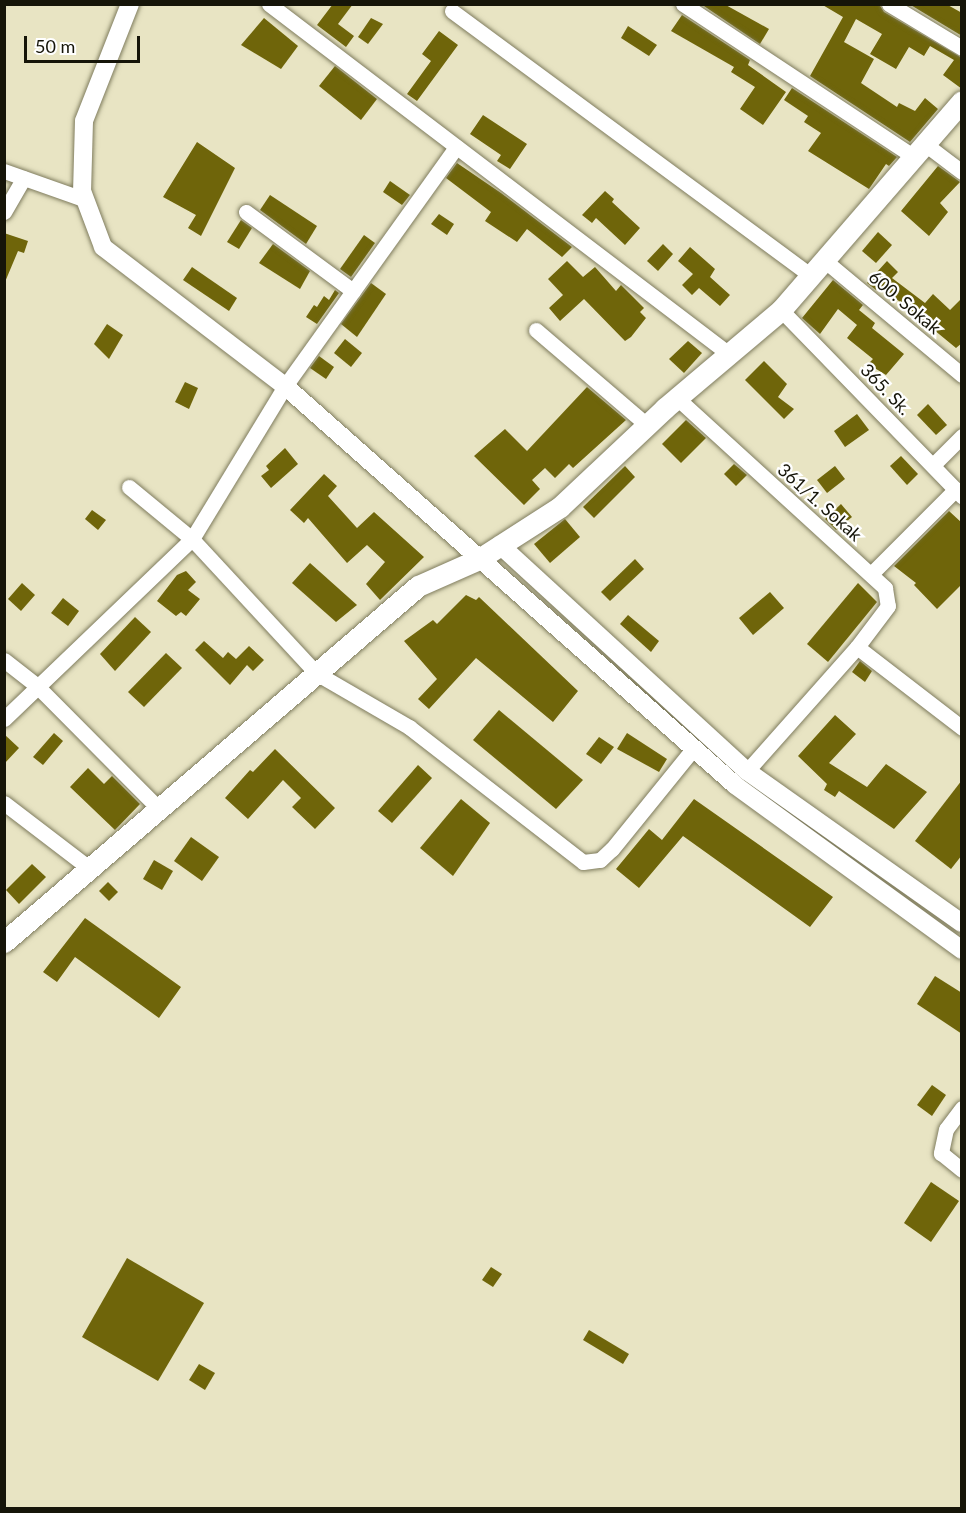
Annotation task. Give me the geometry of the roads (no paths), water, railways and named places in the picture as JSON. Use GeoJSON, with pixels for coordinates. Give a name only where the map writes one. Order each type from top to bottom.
{"type":"FeatureCollection","features":[{"type":"Feature","properties":{"kind":"main road"},"geometry":{"type":"LineString","coordinates":[[4,942],[418,586],[479,559],[560,507],[677,398],[781,310],[962,100]]}},
{"type":"Feature","properties":{"kind":"street"},"geometry":{"type":"LineString","coordinates":[[269,4],[729,354]]}},
{"type":"Feature","properties":{"kind":"street"},"geometry":{"type":"LineString","coordinates":[[683,4],[919,150],[962,172]]}},
{"type":"Feature","properties":{"kind":"street"},"geometry":{"type":"LineString","coordinates":[[889,4],[962,48]]}},
{"type":"Feature","properties":{"kind":"street"},"geometry":{"type":"LineString","coordinates":[[125,6],[84,121],[82,191],[103,247],[285,386],[735,785],[962,950]]}},
{"type":"Feature","properties":{"kind":"street","name":"600. Sokak"},"geometry":{"type":"LineString","coordinates":[[452,11],[817,268],[962,375]]}},
{"type":"Feature","properties":{"kind":"street"},"geometry":{"type":"LineString","coordinates":[[4,719],[36,685],[192,539],[285,386],[456,147]]}},
{"type":"Feature","properties":{"kind":"street"},"geometry":{"type":"LineString","coordinates":[[4,171],[86,200]]}},
{"type":"Feature","properties":{"kind":"street"},"geometry":{"type":"LineString","coordinates":[[4,212],[24,178]]}},
{"type":"Feature","properties":{"kind":"street"},"geometry":{"type":"LineString","coordinates":[[246,212],[353,291]]}},
{"type":"Feature","properties":{"kind":"street","name":"365. Sk."},"geometry":{"type":"LineString","coordinates":[[781,310],[959,493]]}},
{"type":"Feature","properties":{"kind":"street"},"geometry":{"type":"LineString","coordinates":[[536,330],[647,425]]}},
{"type":"Feature","properties":{"kind":"street","name":"361/1. Sokak"},"geometry":{"type":"LineString","coordinates":[[677,398],[885,588],[888,606],[857,647],[747,771]]}},
{"type":"Feature","properties":{"kind":"street"},"geometry":{"type":"LineString","coordinates":[[933,465],[962,435]]}},
{"type":"Feature","properties":{"kind":"street"},"geometry":{"type":"LineString","coordinates":[[129,487],[192,539],[316,673],[409,727],[583,862],[600,860],[612,849],[693,749]]}},
{"type":"Feature","properties":{"kind":"street"},"geometry":{"type":"LineString","coordinates":[[871,574],[959,493]]}},
{"type":"Feature","properties":{"kind":"street"},"geometry":{"type":"LineString","coordinates":[[500,545],[747,771],[962,923]]}},
{"type":"Feature","properties":{"kind":"street"},"geometry":{"type":"LineString","coordinates":[[857,647],[962,728]]}},
{"type":"Feature","properties":{"kind":"street"},"geometry":{"type":"LineString","coordinates":[[4,660],[36,685],[158,808]]}},
{"type":"Feature","properties":{"kind":"street"},"geometry":{"type":"LineString","coordinates":[[4,803],[88,868]]}},
{"type":"Feature","properties":{"kind":"street"},"geometry":{"type":"LineString","coordinates":[[962,1108],[946,1129],[941,1153],[962,1170]]}}]}
